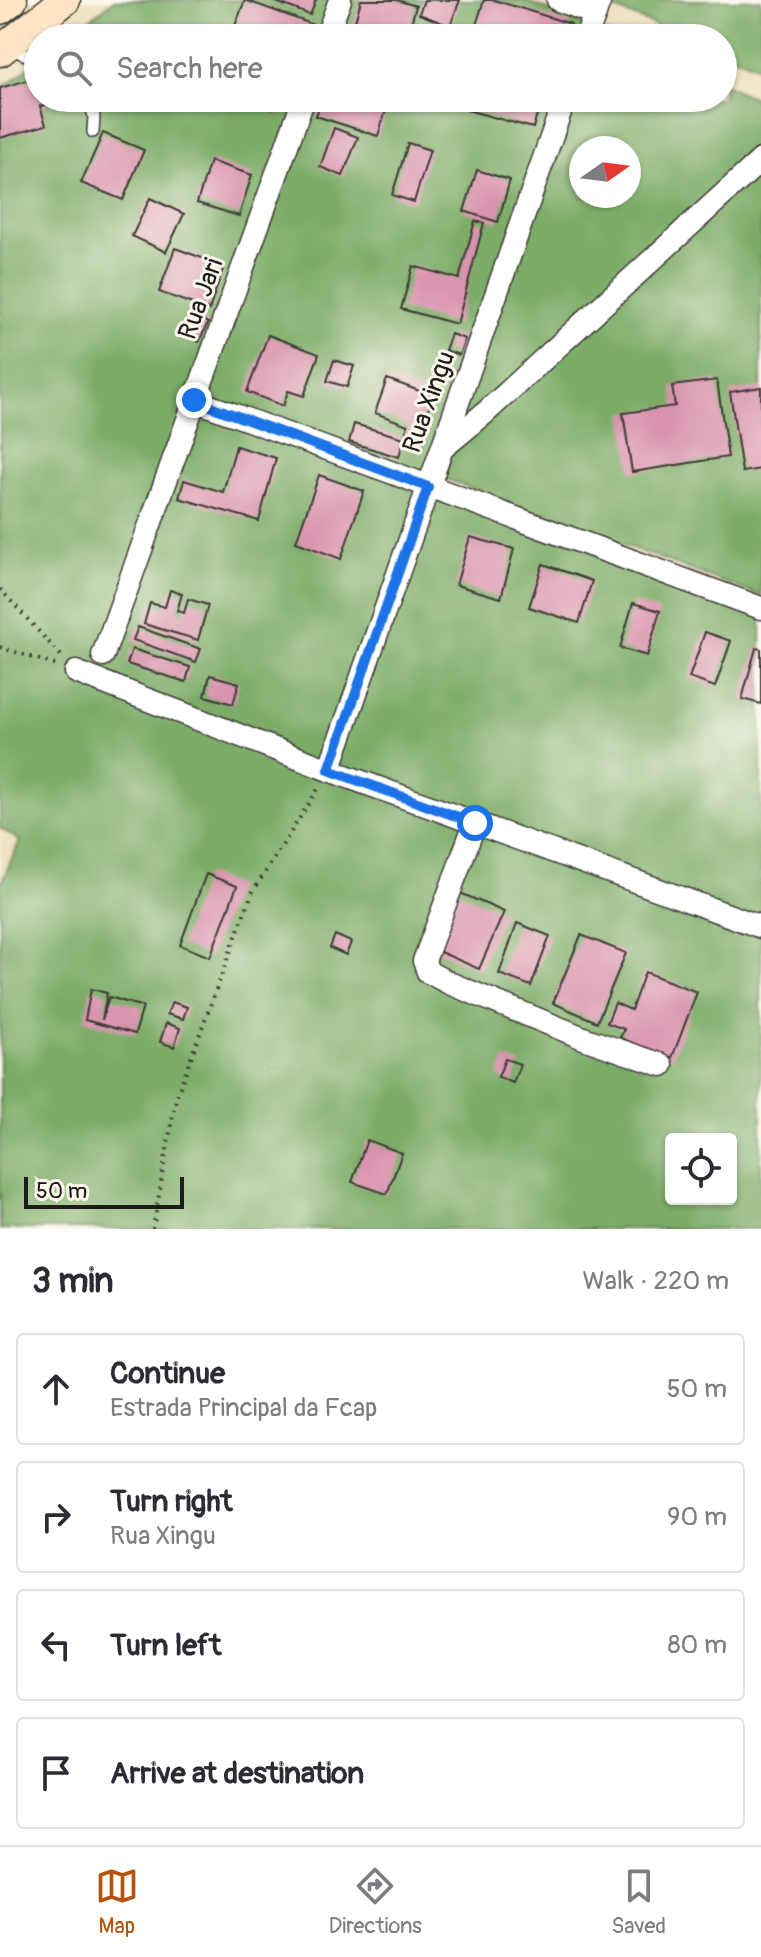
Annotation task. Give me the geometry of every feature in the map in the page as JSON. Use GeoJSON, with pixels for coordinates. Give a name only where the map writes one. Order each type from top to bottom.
{"type":"FeatureCollection","features":[{"type":"Feature","properties":{"kind":"main road"},"geometry":{"type":"LineString","coordinates":[[0,9],[12,0]]}},
{"type":"Feature","properties":{"kind":"main road"},"geometry":{"type":"LineString","coordinates":[[34,24],[65,0]]}},
{"type":"Feature","properties":{"kind":"main road"},"geometry":{"type":"LineString","coordinates":[[2,49],[24,32]]}},
{"type":"Feature","properties":{"kind":"street"},"geometry":{"type":"LineString","coordinates":[[331,24],[340,0]]}},
{"type":"Feature","properties":{"kind":"street"},"geometry":{"type":"LineString","coordinates":[[558,0],[597,7]]}},
{"type":"Feature","properties":{"kind":"street","name":"Rua Jari"},"geometry":{"type":"LineString","coordinates":[[103,655],[299,112]]}},
{"type":"Feature","properties":{"kind":"street","name":"Rua Xingu"},"geometry":{"type":"LineString","coordinates":[[329,770],[560,112]]}},
{"type":"Feature","properties":{"kind":"street"},"geometry":{"type":"LineString","coordinates":[[443,448],[761,160]]}},
{"type":"Feature","properties":{"kind":"street"},"geometry":{"type":"LineString","coordinates":[[194,400],[761,608]]}},
{"type":"Feature","properties":{"kind":"street"},"geometry":{"type":"LineString","coordinates":[[76,672],[329,770],[761,927]]}},
{"type":"Feature","properties":{"kind":"street"},"geometry":{"type":"LineString","coordinates":[[475,823],[424,961],[428,972],[586,1039],[662,1065]]}},
{"type":"Feature","properties":{"kind":"lane"},"geometry":{"type":"LineString","coordinates":[[2,49],[24,56]]}},
{"type":"Feature","properties":{"kind":"lane"},"geometry":{"type":"LineString","coordinates":[[93,112],[93,132]]}},
{"type":"Feature","properties":{"kind":"path"},"geometry":{"type":"LineString","coordinates":[[0,589],[76,672]]}},
{"type":"Feature","properties":{"kind":"path"},"geometry":{"type":"LineString","coordinates":[[0,647],[76,672]]}},
{"type":"Feature","properties":{"kind":"path"},"geometry":{"type":"LineString","coordinates":[[153,1229],[176,1098],[252,893],[329,770]]}},
{"type":"Feature","properties":{"kind":"green space"},"geometry":{"type":"Polygon","coordinates":[[[114,0],[523,0],[583,24],[84,24],[114,0]]]}},
{"type":"Feature","properties":{"kind":"green space"},"geometry":{"type":"Polygon","coordinates":[[[614,0],[761,0],[761,68],[737,58],[737,24],[652,24],[612,8],[614,0]]]}},
{"type":"Feature","properties":{"kind":"green space"},"geometry":{"type":"Polygon","coordinates":[[[24,71],[24,112],[737,112],[737,90],[761,101],[761,596],[446,479],[441,491],[761,616],[761,1229],[0,1229],[0,885],[20,841],[0,828],[0,90],[24,71]]]}},
{"type":"Feature","properties":{"kind":"building"},"geometry":{"type":"Polygon","coordinates":[[[245,0],[311,24],[236,24],[245,0]]]}},
{"type":"Feature","properties":{"kind":"building"},"geometry":{"type":"Polygon","coordinates":[[[271,0],[316,0],[310,15],[271,0]]]}},
{"type":"Feature","properties":{"kind":"building"},"geometry":{"type":"Polygon","coordinates":[[[361,0],[397,0],[416,6],[411,24],[354,24],[361,0]]]}},
{"type":"Feature","properties":{"kind":"building"},"geometry":{"type":"Polygon","coordinates":[[[424,0],[460,0],[451,24],[419,14],[424,0]]]}},
{"type":"Feature","properties":{"kind":"building"},"geometry":{"type":"Polygon","coordinates":[[[484,0],[494,0],[571,24],[476,24],[484,0]]]}},
{"type":"Feature","properties":{"kind":"building"},"geometry":{"type":"Polygon","coordinates":[[[24,81],[24,112],[42,112],[46,125],[0,138],[0,88],[24,81]]]}},
{"type":"Feature","properties":{"kind":"building"},"geometry":{"type":"Polygon","coordinates":[[[317,112],[385,112],[378,136],[316,116],[317,112]]]}},
{"type":"Feature","properties":{"kind":"building"},"geometry":{"type":"Polygon","coordinates":[[[474,112],[530,112],[537,114],[533,128],[474,112]]]}},
{"type":"Feature","properties":{"kind":"building"},"geometry":{"type":"Polygon","coordinates":[[[334,128],[358,137],[343,176],[320,167],[334,128]]]}},
{"type":"Feature","properties":{"kind":"building"},"geometry":{"type":"Polygon","coordinates":[[[103,133],[144,150],[123,200],[81,183],[103,133]]]}},
{"type":"Feature","properties":{"kind":"building"},"geometry":{"type":"Polygon","coordinates":[[[408,143],[430,150],[414,202],[392,195],[408,143]]]}},
{"type":"Feature","properties":{"kind":"building"},"geometry":{"type":"Polygon","coordinates":[[[210,161],[252,175],[239,216],[197,203],[210,161]]]}},
{"type":"Feature","properties":{"kind":"building"},"geometry":{"type":"Polygon","coordinates":[[[477,170],[510,180],[498,222],[464,211],[477,170]]]}},
{"type":"Feature","properties":{"kind":"building"},"geometry":{"type":"Polygon","coordinates":[[[150,198],[184,214],[166,252],[132,236],[150,198]]]}},
{"type":"Feature","properties":{"kind":"building"},"geometry":{"type":"Polygon","coordinates":[[[475,221],[484,223],[457,324],[401,309],[413,266],[459,279],[475,221]]]}},
{"type":"Feature","properties":{"kind":"building"},"geometry":{"type":"Polygon","coordinates":[[[175,248],[224,266],[209,310],[159,292],[175,248]]]}},
{"type":"Feature","properties":{"kind":"building"},"geometry":{"type":"Polygon","coordinates":[[[192,315],[208,323],[199,342],[183,334],[192,315]]]}},
{"type":"Feature","properties":{"kind":"building"},"geometry":{"type":"Polygon","coordinates":[[[451,334],[465,339],[459,355],[445,350],[451,334]]]}},
{"type":"Feature","properties":{"kind":"building"},"geometry":{"type":"Polygon","coordinates":[[[268,335],[319,354],[304,396],[288,391],[283,406],[247,392],[268,335]]]}},
{"type":"Feature","properties":{"kind":"building"},"geometry":{"type":"Polygon","coordinates":[[[334,360],[354,366],[347,387],[327,381],[334,360]]]}},
{"type":"Feature","properties":{"kind":"building"},"geometry":{"type":"Polygon","coordinates":[[[387,379],[433,396],[416,443],[404,438],[408,425],[375,413],[387,379]]]}},
{"type":"Feature","properties":{"kind":"building"},"geometry":{"type":"Polygon","coordinates":[[[717,380],[728,457],[632,472],[623,413],[675,406],[672,386],[717,380]]]}},
{"type":"Feature","properties":{"kind":"building"},"geometry":{"type":"Polygon","coordinates":[[[761,387],[761,469],[742,472],[730,392],[761,387]]]}},
{"type":"Feature","properties":{"kind":"building"},"geometry":{"type":"Polygon","coordinates":[[[354,424],[404,438],[399,457],[349,442],[354,424]]]}},
{"type":"Feature","properties":{"kind":"building"},"geometry":{"type":"Polygon","coordinates":[[[236,446],[276,458],[259,521],[179,498],[184,480],[223,492],[236,446]]]}},
{"type":"Feature","properties":{"kind":"building"},"geometry":{"type":"Polygon","coordinates":[[[319,475],[364,491],[341,559],[296,542],[319,475]]]}},
{"type":"Feature","properties":{"kind":"building"},"geometry":{"type":"Polygon","coordinates":[[[470,537],[514,549],[501,598],[456,585],[470,537]]]}},
{"type":"Feature","properties":{"kind":"building"},"geometry":{"type":"Polygon","coordinates":[[[543,564],[592,581],[579,623],[529,607],[543,564]]]}},
{"type":"Feature","properties":{"kind":"building"},"geometry":{"type":"Polygon","coordinates":[[[170,590],[182,594],[177,611],[184,613],[188,599],[208,605],[198,640],[144,624],[150,603],[165,607],[170,590]]]}},
{"type":"Feature","properties":{"kind":"building"},"geometry":{"type":"Polygon","coordinates":[[[633,603],[660,611],[647,656],[620,648],[633,603]]]}},
{"type":"Feature","properties":{"kind":"building"},"geometry":{"type":"Polygon","coordinates":[[[138,627],[201,649],[196,662],[133,640],[138,627]]]}},
{"type":"Feature","properties":{"kind":"building"},"geometry":{"type":"Polygon","coordinates":[[[705,632],[731,641],[715,687],[689,678],[705,632]]]}},
{"type":"Feature","properties":{"kind":"building"},"geometry":{"type":"Polygon","coordinates":[[[756,648],[761,649],[761,704],[742,699],[756,648]]]}},
{"type":"Feature","properties":{"kind":"building"},"geometry":{"type":"Polygon","coordinates":[[[132,649],[190,667],[186,682],[127,664],[132,649]]]}},
{"type":"Feature","properties":{"kind":"building"},"geometry":{"type":"Polygon","coordinates":[[[210,675],[239,683],[233,704],[205,696],[210,675]]]}},
{"type":"Feature","properties":{"kind":"building"},"geometry":{"type":"Polygon","coordinates":[[[206,874],[237,886],[210,957],[180,945],[206,874]]]}},
{"type":"Feature","properties":{"kind":"building"},"geometry":{"type":"Polygon","coordinates":[[[458,892],[504,912],[479,969],[433,949],[458,892]]]}},
{"type":"Feature","properties":{"kind":"building"},"geometry":{"type":"Polygon","coordinates":[[[517,923],[550,936],[531,986],[499,974],[517,923]]]}},
{"type":"Feature","properties":{"kind":"building"},"geometry":{"type":"Polygon","coordinates":[[[335,935],[351,942],[346,955],[330,948],[335,935]]]}},
{"type":"Feature","properties":{"kind":"building"},"geometry":{"type":"Polygon","coordinates":[[[581,935],[626,953],[597,1022],[553,1003],[581,935]]]}},
{"type":"Feature","properties":{"kind":"building"},"geometry":{"type":"Polygon","coordinates":[[[645,972],[697,992],[672,1058],[620,1038],[624,1029],[607,1023],[615,1003],[631,1010],[645,972]]]}},
{"type":"Feature","properties":{"kind":"building"},"geometry":{"type":"Polygon","coordinates":[[[91,989],[107,993],[102,1020],[109,997],[143,1007],[135,1034],[85,1020],[91,989]]]}},
{"type":"Feature","properties":{"kind":"building"},"geometry":{"type":"Polygon","coordinates":[[[172,1002],[187,1007],[183,1019],[167,1014],[172,1002]]]}},
{"type":"Feature","properties":{"kind":"building"},"geometry":{"type":"Polygon","coordinates":[[[166,1023],[180,1028],[174,1047],[160,1042],[166,1023]]]}},
{"type":"Feature","properties":{"kind":"building"},"geometry":{"type":"Polygon","coordinates":[[[505,1059],[520,1064],[513,1083],[498,1077],[505,1059]]]}},
{"type":"Feature","properties":{"kind":"building"},"geometry":{"type":"Polygon","coordinates":[[[367,1140],[402,1153],[387,1194],[352,1182],[367,1140]]]}},
{"type":"Feature","properties":{"kind":"route"},"geometry":{"type":"LineString","coordinates":[[194,400],[428,487],[329,770],[475,823]]}}]}
